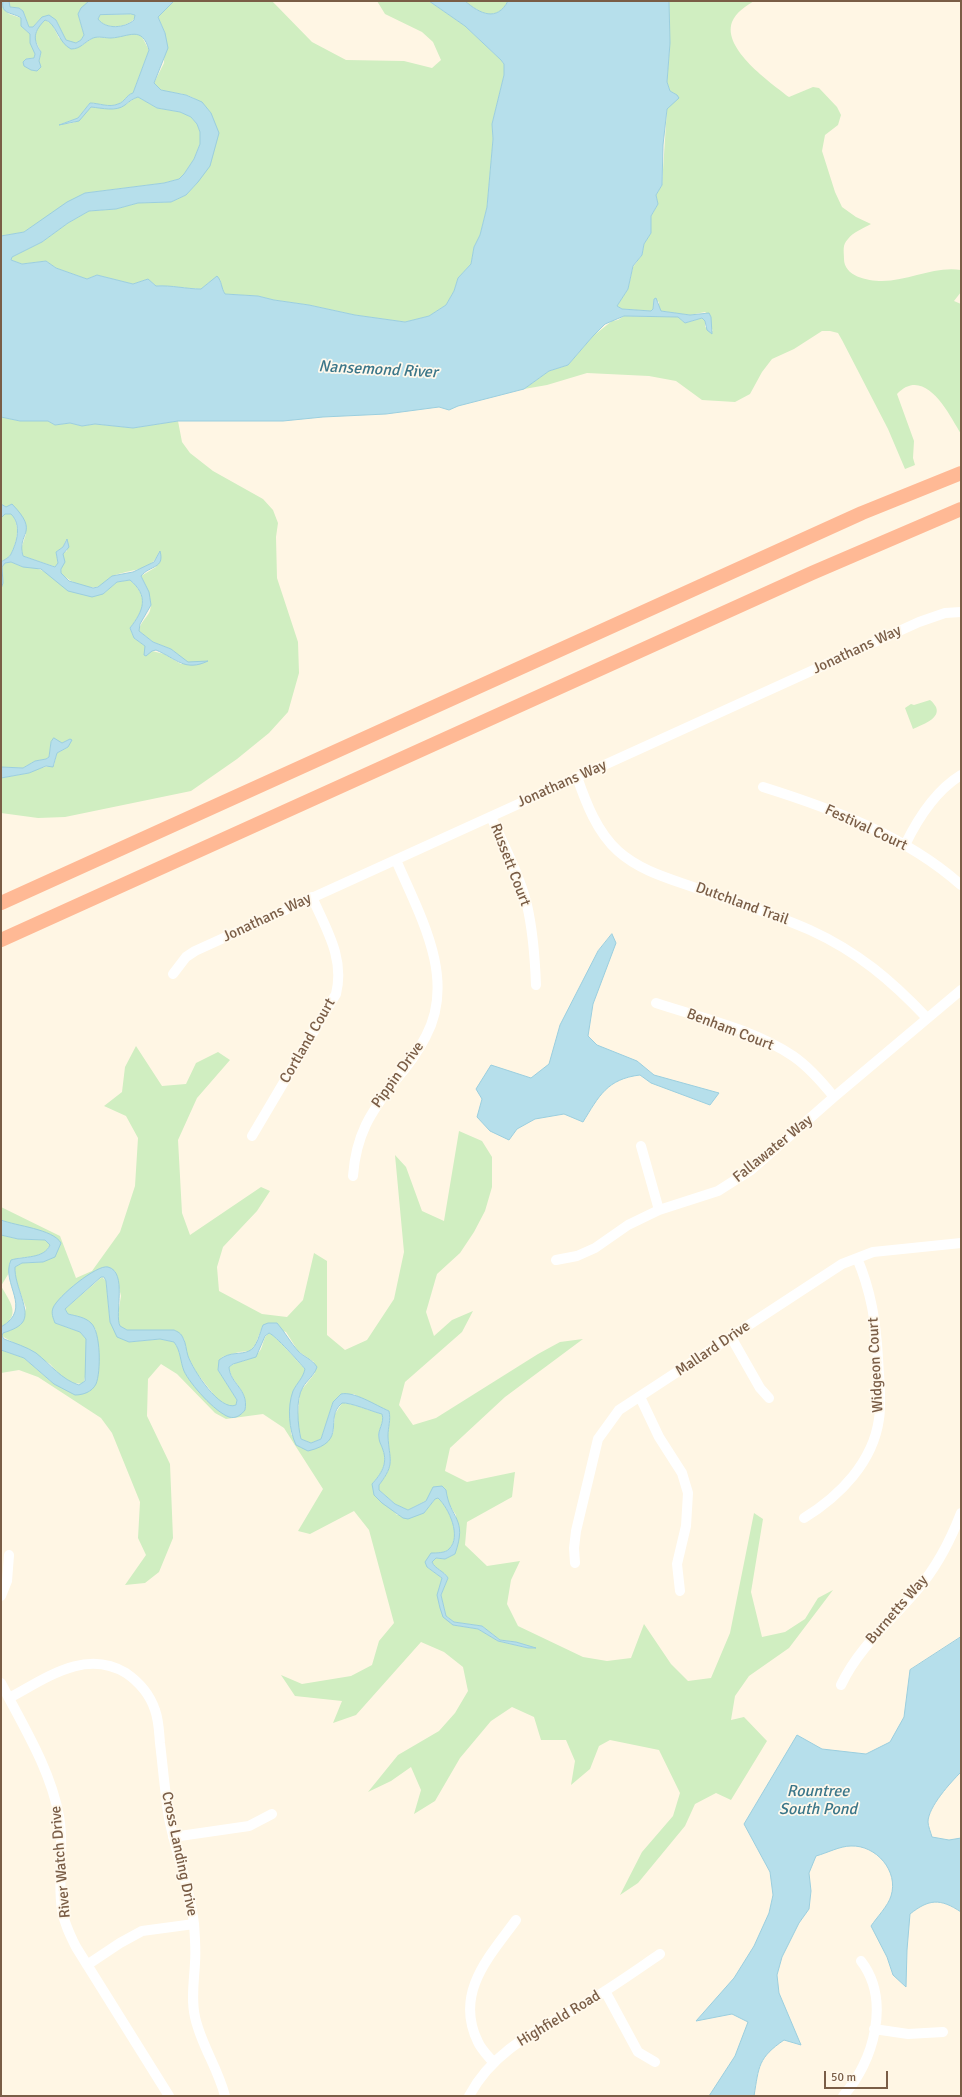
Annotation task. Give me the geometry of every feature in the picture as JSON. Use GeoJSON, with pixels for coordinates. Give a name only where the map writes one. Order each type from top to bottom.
{"type":"FeatureCollection","features":[{"type":"Feature","properties":{"kind":"highway"},"geometry":{"type":"LineString","coordinates":[[1,903],[862,513],[961,472]]}},
{"type":"Feature","properties":{"kind":"highway"},"geometry":{"type":"LineString","coordinates":[[1,940],[812,573],[961,509]]}},
{"type":"Feature","properties":{"kind":"street","name":"Jonathans Way"},"geometry":{"type":"LineString","coordinates":[[173,974],[183,961],[195,951],[312,897],[919,622],[945,613],[961,612]]}},
{"type":"Feature","properties":{"kind":"street"},"geometry":{"type":"LineString","coordinates":[[905,845],[917,822],[932,801],[961,775]]}},
{"type":"Feature","properties":{"kind":"street","name":"Dutchland Trail"},"geometry":{"type":"LineString","coordinates":[[577,777],[595,819],[607,839],[627,859],[651,872],[779,917],[834,941],[850,950],[885,975],[927,1018]]}},
{"type":"Feature","properties":{"kind":"street","name":"Festival Court"},"geometry":{"type":"LineString","coordinates":[[763,787],[804,800],[845,816],[905,845],[930,861],[961,885]]}},
{"type":"Feature","properties":{"kind":"street","name":"Russett Court"},"geometry":{"type":"LineString","coordinates":[[490,816],[505,847],[527,905],[532,936],[536,985]]}},
{"type":"Feature","properties":{"kind":"street","name":"Pippin Drive"},"geometry":{"type":"LineString","coordinates":[[353,1176],[358,1144],[368,1119],[381,1098],[412,1059],[426,1036],[436,1007],[438,986],[435,959],[396,860]]}},
{"type":"Feature","properties":{"kind":"street","name":"Cortland Court"},"geometry":{"type":"LineString","coordinates":[[252,1136],[331,1004],[338,983],[338,960],[312,897]]}},
{"type":"Feature","properties":{"kind":"street","name":"Fallawater Way"},"geometry":{"type":"LineString","coordinates":[[556,1260],[577,1256],[594,1248],[628,1225],[659,1210],[718,1191],[751,1170],[834,1097],[961,990]]}},
{"type":"Feature","properties":{"kind":"street","name":"Benham Court"},"geometry":{"type":"LineString","coordinates":[[656,1003],[771,1043],[794,1057],[815,1075],[834,1097]]}},
{"type":"Feature","properties":{"kind":"street"},"geometry":{"type":"LineString","coordinates":[[641,1146],[659,1210]]}},
{"type":"Feature","properties":{"kind":"street","name":"Mallard Drive"},"geometry":{"type":"LineString","coordinates":[[576,1563],[574,1548],[576,1531],[598,1439],[607,1424],[619,1410],[732,1337],[830,1271],[857,1258],[886,1250],[961,1243]]}},
{"type":"Feature","properties":{"kind":"street","name":"Widgeon Court"},"geometry":{"type":"LineString","coordinates":[[804,1518],[826,1503],[853,1476],[870,1450],[879,1420],[880,1401],[875,1315],[867,1282],[857,1258]]}},
{"type":"Feature","properties":{"kind":"street"},"geometry":{"type":"LineString","coordinates":[[732,1337],[760,1388],[769,1398]]}},
{"type":"Feature","properties":{"kind":"street"},"geometry":{"type":"LineString","coordinates":[[640,1397],[659,1437],[682,1473],[688,1493],[686,1526],[677,1564],[680,1591]]}},
{"type":"Feature","properties":{"kind":"street","name":"Burnetts Way"},"geometry":{"type":"LineString","coordinates":[[841,1685],[860,1652],[918,1589],[944,1547],[961,1513]]}},
{"type":"Feature","properties":{"kind":"street"},"geometry":{"type":"LineString","coordinates":[[1,1596],[7,1581],[8,1556]]}},
{"type":"Feature","properties":{"kind":"street","name":"Cross Landing Drive"},"geometry":{"type":"LineString","coordinates":[[9,1698],[61,1670],[82,1664],[105,1665],[116,1668],[134,1679],[147,1694],[156,1712],[173,1837],[189,1894],[194,1924],[194,2016],[200,2034],[219,2075],[225,2096]]}},
{"type":"Feature","properties":{"kind":"street","name":"River Watch Drive"},"geometry":{"type":"LineString","coordinates":[[1,1683],[45,1769],[53,1790],[61,1833],[62,1911],[72,1939],[169,2096]]}},
{"type":"Feature","properties":{"kind":"street"},"geometry":{"type":"LineString","coordinates":[[173,1837],[249,1826],[272,1814]]}},
{"type":"Feature","properties":{"kind":"street"},"geometry":{"type":"LineString","coordinates":[[493,2062],[478,2043],[470,2020],[469,2004],[471,1992],[481,1968],[516,1920]]}},
{"type":"Feature","properties":{"kind":"street"},"geometry":{"type":"LineString","coordinates":[[87,1965],[136,1934],[155,1928],[194,1924]]}},
{"type":"Feature","properties":{"kind":"street","name":"Highfield Road"},"geometry":{"type":"LineString","coordinates":[[469,2096],[478,2079],[493,2062],[515,2045],[605,1991],[660,1954]]}},
{"type":"Feature","properties":{"kind":"street"},"geometry":{"type":"LineString","coordinates":[[843,2096],[856,2080],[864,2063],[874,2028],[876,1991],[868,1970],[861,1961]]}},
{"type":"Feature","properties":{"kind":"street"},"geometry":{"type":"LineString","coordinates":[[605,1991],[638,2052],[655,2062]]}},
{"type":"Feature","properties":{"kind":"street"},"geometry":{"type":"LineString","coordinates":[[874,2028],[908,2034],[943,2032]]}},
{"type":"Feature","properties":{"kind":"green space"},"geometry":{"type":"Polygon","coordinates":[[[1,1],[3,1],[2,6],[9,14],[21,18],[21,26],[30,34],[31,43],[35,54],[34,58],[26,59],[39,61],[41,52],[34,37],[38,27],[45,20],[52,24],[59,38],[81,46],[94,37],[112,38],[134,33],[141,35],[149,50],[133,93],[122,102],[115,105],[90,103],[78,118],[61,124],[76,122],[91,107],[109,109],[117,108],[138,97],[157,108],[180,112],[191,117],[197,124],[200,132],[200,144],[194,159],[184,174],[179,179],[164,183],[85,193],[24,232],[1,236],[1,1]]]}},
{"type":"Feature","properties":{"kind":"green space"},"geometry":{"type":"Polygon","coordinates":[[[9,1],[89,1],[78,14],[84,35],[81,40],[76,43],[66,41],[56,20],[42,17],[33,27],[29,27],[23,11],[19,8],[10,7],[9,1]]]}},
{"type":"Feature","properties":{"kind":"green space"},"geometry":{"type":"Polygon","coordinates":[[[174,1],[272,1],[312,42],[346,60],[404,61],[432,68],[441,60],[433,42],[422,32],[385,14],[377,1],[429,1],[465,26],[501,60],[504,64],[504,75],[492,124],[493,139],[487,207],[480,235],[474,247],[471,264],[458,278],[454,291],[446,305],[429,316],[405,322],[355,315],[258,296],[225,294],[221,289],[220,279],[208,283],[202,289],[156,286],[148,279],[133,284],[97,275],[87,279],[56,268],[46,261],[22,264],[11,260],[12,257],[42,242],[68,223],[89,211],[116,209],[138,203],[171,202],[186,195],[198,182],[211,113],[194,98],[164,91],[157,87],[154,83],[164,63],[165,33],[158,17],[174,1]]]}},
{"type":"Feature","properties":{"kind":"green space"},"geometry":{"type":"Polygon","coordinates":[[[465,1],[508,1],[504,8],[499,12],[488,14],[476,9],[465,1]]]}},
{"type":"Feature","properties":{"kind":"green space"},"geometry":{"type":"Polygon","coordinates":[[[669,1],[754,1],[739,12],[732,22],[731,32],[734,43],[741,54],[760,74],[789,97],[813,87],[819,88],[837,107],[841,115],[838,125],[825,135],[822,151],[835,192],[842,207],[856,217],[871,224],[853,234],[845,244],[844,259],[848,270],[863,279],[882,281],[902,279],[941,270],[961,270],[961,292],[954,301],[961,304],[961,434],[950,415],[935,396],[926,389],[917,385],[907,387],[897,394],[914,441],[913,458],[915,465],[905,469],[888,429],[842,340],[838,333],[830,331],[822,331],[794,349],[772,359],[762,372],[750,394],[735,402],[702,400],[676,381],[649,376],[587,373],[547,385],[524,389],[549,371],[568,365],[593,336],[612,321],[618,320],[624,316],[678,317],[685,323],[702,318],[705,321],[705,327],[713,331],[710,325],[711,317],[705,312],[690,315],[661,311],[659,309],[659,302],[654,299],[653,309],[651,311],[622,309],[617,306],[628,289],[633,267],[642,255],[644,244],[651,233],[651,216],[658,204],[656,195],[662,185],[667,109],[677,95],[670,91],[667,82],[670,43],[669,1]]]}},
{"type":"Feature","properties":{"kind":"green space"},"geometry":{"type":"Polygon","coordinates":[[[100,15],[136,15],[134,19],[121,26],[106,25],[101,23],[98,19],[100,15]]]}},
{"type":"Feature","properties":{"kind":"green space"},"geometry":{"type":"Polygon","coordinates":[[[1,417],[20,421],[48,421],[55,425],[70,423],[82,426],[95,424],[133,428],[178,421],[182,442],[190,453],[213,471],[263,499],[273,510],[278,523],[276,537],[277,578],[298,642],[299,673],[288,712],[269,733],[237,759],[191,791],[65,817],[38,818],[1,813],[1,778],[29,773],[37,769],[54,765],[57,753],[68,747],[70,739],[62,743],[51,742],[49,757],[46,759],[35,761],[23,768],[1,767],[2,567],[5,563],[11,562],[23,567],[33,567],[79,585],[61,573],[62,554],[67,551],[66,540],[63,547],[56,552],[58,563],[56,567],[23,556],[21,549],[26,534],[6,507],[1,504],[1,417]],[[159,551],[152,563],[140,569],[113,576],[98,587],[81,586],[103,594],[117,582],[130,580],[140,592],[142,598],[139,615],[130,628],[134,638],[152,651],[164,654],[181,664],[207,661],[188,663],[171,649],[153,642],[139,631],[151,607],[151,602],[141,576],[156,567],[159,551]]]}},
{"type":"Feature","properties":{"kind":"green space"},"geometry":{"type":"Polygon","coordinates":[[[5,514],[11,514],[14,518],[17,534],[15,544],[10,555],[1,562],[1,518],[5,514]]]}},
{"type":"Feature","properties":{"kind":"green space"},"geometry":{"type":"Polygon","coordinates":[[[930,700],[936,707],[936,715],[929,721],[913,729],[905,708],[911,704],[914,705],[930,700]]]}},
{"type":"Feature","properties":{"kind":"green space"},"geometry":{"type":"Polygon","coordinates":[[[136,1046],[162,1086],[186,1084],[196,1063],[218,1052],[230,1060],[197,1098],[178,1140],[182,1213],[190,1235],[261,1187],[270,1191],[257,1211],[223,1247],[217,1267],[219,1291],[262,1314],[287,1317],[303,1300],[314,1253],[327,1261],[327,1335],[345,1350],[367,1340],[394,1299],[404,1252],[395,1155],[406,1167],[422,1211],[444,1221],[459,1131],[482,1141],[492,1157],[492,1187],[485,1211],[474,1232],[460,1253],[437,1274],[426,1312],[434,1336],[452,1320],[473,1311],[462,1332],[405,1382],[399,1405],[413,1425],[436,1418],[538,1354],[560,1342],[583,1339],[505,1397],[450,1448],[445,1471],[467,1482],[515,1472],[512,1497],[467,1522],[465,1545],[487,1566],[520,1561],[511,1580],[507,1604],[518,1626],[583,1657],[607,1661],[631,1658],[644,1624],[671,1664],[688,1681],[711,1678],[730,1633],[754,1513],[763,1519],[751,1592],[762,1637],[785,1632],[805,1619],[818,1598],[833,1590],[789,1648],[749,1676],[735,1696],[731,1720],[744,1717],[767,1741],[731,1800],[716,1793],[695,1804],[685,1826],[638,1883],[620,1895],[642,1852],[673,1816],[680,1793],[659,1750],[610,1740],[599,1746],[590,1769],[571,1785],[575,1761],[566,1740],[541,1740],[534,1717],[512,1707],[491,1721],[460,1758],[435,1801],[414,1814],[421,1790],[411,1767],[391,1781],[368,1792],[398,1755],[439,1731],[455,1713],[468,1691],[463,1667],[444,1652],[421,1642],[356,1715],[333,1723],[342,1701],[295,1696],[281,1675],[302,1684],[351,1676],[372,1665],[379,1641],[394,1623],[369,1530],[354,1511],[310,1534],[298,1531],[323,1489],[284,1428],[263,1414],[226,1419],[215,1413],[177,1374],[161,1364],[148,1379],[147,1416],[170,1464],[173,1538],[159,1572],[145,1583],[125,1585],[146,1555],[138,1538],[140,1502],[112,1433],[101,1418],[38,1377],[19,1370],[1,1373],[1,1350],[24,1358],[54,1384],[89,1392],[96,1330],[87,1321],[80,1317],[68,1314],[65,1309],[102,1277],[106,1281],[110,1322],[129,1342],[160,1339],[174,1342],[178,1348],[187,1376],[216,1409],[245,1410],[246,1403],[244,1397],[230,1373],[229,1367],[256,1355],[261,1350],[265,1337],[269,1333],[281,1343],[305,1369],[303,1376],[294,1390],[290,1411],[291,1434],[301,1448],[333,1434],[335,1414],[342,1403],[382,1414],[383,1420],[379,1432],[379,1441],[383,1448],[385,1460],[381,1473],[372,1484],[397,1515],[424,1513],[435,1499],[438,1498],[446,1508],[450,1515],[454,1530],[453,1543],[446,1551],[431,1553],[427,1567],[442,1578],[438,1598],[441,1608],[446,1616],[441,1595],[448,1578],[432,1562],[436,1558],[445,1559],[455,1554],[456,1515],[448,1503],[446,1490],[408,1510],[395,1504],[379,1490],[379,1485],[390,1466],[388,1436],[390,1417],[389,1411],[366,1402],[354,1394],[333,1402],[321,1439],[311,1443],[301,1439],[297,1425],[300,1392],[315,1373],[314,1362],[298,1351],[286,1332],[263,1325],[255,1345],[250,1351],[239,1352],[222,1357],[218,1370],[237,1400],[236,1405],[231,1407],[218,1400],[196,1372],[187,1355],[184,1339],[174,1330],[127,1330],[120,1327],[117,1320],[121,1296],[115,1271],[85,1277],[55,1323],[80,1332],[86,1339],[87,1370],[83,1384],[73,1383],[62,1377],[50,1364],[2,1336],[3,1333],[21,1324],[26,1308],[15,1278],[15,1267],[22,1263],[43,1262],[61,1243],[1,1220],[1,1207],[60,1236],[76,1278],[92,1271],[120,1232],[135,1186],[138,1138],[126,1116],[104,1106],[122,1092],[125,1067],[136,1046]],[[446,1616],[453,1625],[478,1629],[498,1641],[534,1648],[516,1642],[500,1640],[482,1626],[454,1622],[446,1616]]]}},
{"type":"Feature","properties":{"kind":"green space"},"geometry":{"type":"Polygon","coordinates":[[[1,1235],[18,1239],[46,1240],[50,1245],[48,1249],[41,1254],[32,1257],[18,1258],[1,1286],[1,1235]]]}},
{"type":"Feature","properties":{"kind":"green space"},"geometry":{"type":"Polygon","coordinates":[[[1,1286],[10,1303],[13,1313],[11,1318],[1,1327],[1,1286]]]}},
{"type":"Feature","properties":{"kind":"water","name":"Nansemond River"},"geometry":{"type":"Polygon","coordinates":[[[3,1],[9,1],[10,7],[19,8],[23,11],[29,27],[33,27],[42,17],[49,15],[56,20],[66,40],[76,43],[81,40],[84,35],[78,14],[81,8],[89,1],[174,1],[158,17],[165,33],[168,48],[154,83],[161,90],[186,95],[202,102],[211,113],[219,133],[210,166],[186,195],[171,202],[138,203],[116,209],[89,211],[68,223],[42,242],[12,257],[11,260],[22,264],[46,261],[56,268],[87,279],[97,275],[133,284],[148,279],[156,286],[201,289],[217,276],[225,294],[258,296],[355,315],[405,322],[429,316],[446,305],[454,291],[458,278],[471,264],[474,247],[480,235],[487,207],[493,139],[492,124],[504,75],[504,64],[501,60],[465,26],[429,1],[465,1],[482,12],[494,14],[504,8],[508,1],[669,1],[670,43],[667,82],[670,91],[679,98],[667,109],[663,145],[662,185],[656,195],[658,204],[651,216],[651,233],[644,244],[642,255],[633,266],[628,289],[617,306],[622,309],[651,311],[653,309],[654,299],[656,298],[661,311],[690,315],[709,313],[711,317],[712,334],[707,330],[705,321],[702,318],[685,323],[678,317],[624,316],[605,324],[568,365],[549,371],[524,389],[458,406],[449,410],[439,407],[386,414],[323,417],[283,421],[178,421],[133,428],[95,424],[82,426],[70,423],[55,425],[48,421],[20,421],[1,417],[1,236],[24,232],[67,202],[85,193],[164,183],[179,179],[194,159],[200,144],[200,132],[197,124],[191,117],[180,112],[157,108],[138,97],[117,108],[109,109],[91,107],[79,121],[59,125],[78,118],[90,103],[115,105],[133,93],[149,50],[146,42],[143,37],[134,34],[111,38],[97,37],[77,48],[71,49],[63,42],[52,25],[45,20],[38,28],[35,39],[41,52],[39,61],[41,67],[37,71],[31,70],[24,66],[23,62],[26,59],[34,58],[35,54],[30,43],[30,34],[21,26],[21,18],[5,11],[3,1]],[[100,15],[98,19],[101,23],[116,27],[130,23],[134,20],[135,15],[100,15]]]}},
{"type":"Feature","properties":{"kind":"water"},"geometry":{"type":"Polygon","coordinates":[[[1,504],[6,507],[12,504],[25,521],[26,532],[22,542],[23,556],[55,567],[58,563],[56,552],[63,547],[67,539],[69,547],[63,554],[65,562],[61,569],[61,573],[69,581],[93,588],[98,587],[112,576],[133,572],[154,562],[160,551],[161,557],[159,564],[141,576],[149,592],[151,605],[140,624],[139,631],[153,642],[171,649],[188,662],[208,661],[200,664],[187,665],[156,650],[152,651],[146,656],[144,655],[145,646],[134,638],[130,628],[139,615],[142,597],[136,586],[130,580],[117,582],[103,594],[92,597],[68,591],[41,569],[23,567],[11,562],[5,563],[2,567],[3,583],[1,589],[1,562],[11,554],[17,539],[17,528],[11,514],[5,514],[1,518],[1,504]]]}},
{"type":"Feature","properties":{"kind":"water"},"geometry":{"type":"Polygon","coordinates":[[[54,738],[62,743],[70,739],[72,740],[68,747],[57,753],[53,767],[46,766],[29,773],[1,778],[1,767],[23,768],[35,761],[49,757],[51,742],[54,738]]]}},
{"type":"Feature","properties":{"kind":"water"},"geometry":{"type":"Polygon","coordinates":[[[612,934],[616,943],[593,1004],[588,1036],[597,1045],[637,1061],[654,1075],[719,1093],[710,1105],[651,1083],[640,1075],[619,1080],[605,1090],[583,1122],[564,1114],[535,1119],[517,1129],[509,1140],[490,1131],[477,1117],[482,1099],[476,1089],[491,1065],[531,1078],[549,1064],[560,1025],[598,951],[612,934]]]}},
{"type":"Feature","properties":{"kind":"water"},"geometry":{"type":"Polygon","coordinates":[[[1,1220],[34,1228],[50,1234],[57,1238],[61,1243],[55,1257],[43,1262],[22,1263],[15,1267],[15,1274],[24,1305],[25,1318],[20,1325],[3,1333],[2,1336],[4,1339],[36,1353],[62,1376],[73,1383],[79,1385],[85,1381],[86,1339],[80,1332],[55,1323],[52,1316],[52,1310],[56,1303],[69,1289],[78,1282],[103,1267],[108,1267],[114,1270],[119,1285],[118,1312],[120,1326],[127,1330],[174,1330],[179,1333],[184,1340],[188,1356],[195,1371],[201,1380],[222,1402],[230,1405],[236,1405],[237,1400],[218,1370],[219,1360],[227,1355],[249,1351],[254,1347],[263,1325],[268,1323],[277,1323],[298,1351],[313,1362],[317,1367],[300,1392],[298,1420],[301,1439],[311,1443],[321,1439],[333,1402],[341,1394],[358,1396],[389,1411],[390,1417],[388,1436],[390,1466],[379,1485],[379,1490],[395,1504],[408,1510],[426,1501],[433,1487],[442,1486],[446,1490],[448,1500],[459,1525],[459,1542],[455,1554],[445,1559],[436,1558],[432,1562],[448,1578],[441,1595],[446,1616],[454,1622],[482,1626],[500,1640],[516,1642],[536,1648],[528,1648],[498,1641],[478,1629],[453,1625],[443,1617],[437,1595],[442,1578],[427,1567],[425,1562],[431,1553],[446,1551],[453,1544],[454,1530],[450,1515],[438,1498],[435,1499],[424,1513],[408,1519],[403,1518],[382,1503],[374,1495],[372,1484],[381,1473],[385,1460],[383,1448],[379,1441],[379,1432],[383,1420],[382,1414],[342,1403],[334,1416],[332,1436],[328,1442],[320,1447],[308,1451],[296,1445],[290,1426],[289,1411],[293,1391],[305,1369],[281,1343],[269,1333],[265,1336],[256,1357],[233,1364],[229,1367],[232,1378],[242,1392],[246,1403],[245,1410],[236,1417],[229,1417],[217,1410],[187,1377],[179,1352],[174,1342],[160,1339],[129,1342],[117,1337],[110,1322],[106,1281],[104,1277],[101,1277],[65,1309],[68,1314],[89,1321],[97,1335],[99,1371],[96,1384],[90,1391],[84,1394],[75,1395],[54,1384],[24,1358],[1,1350],[1,1327],[10,1320],[15,1312],[16,1304],[9,1278],[11,1260],[38,1255],[47,1250],[50,1245],[45,1240],[18,1239],[1,1235],[1,1220]]]}},
{"type":"Feature","properties":{"kind":"water","name":"Rountree South Pond"},"geometry":{"type":"Polygon","coordinates":[[[961,1637],[961,1772],[946,1788],[936,1802],[929,1816],[928,1822],[932,1837],[949,1840],[961,1838],[961,1912],[947,1904],[935,1902],[923,1905],[910,1914],[906,1987],[893,1975],[887,1957],[871,1926],[890,1900],[893,1887],[892,1878],[883,1861],[869,1850],[851,1846],[838,1848],[816,1856],[809,1873],[811,1891],[809,1909],[799,1923],[782,1957],[777,1975],[779,1993],[801,2045],[784,2040],[769,2052],[761,2064],[754,2096],[709,2096],[735,2056],[748,2022],[732,2014],[696,2021],[734,1978],[754,1946],[769,1913],[773,1895],[770,1872],[744,1824],[797,1735],[822,1749],[866,1754],[890,1742],[904,1717],[910,1670],[961,1637]]]}}]}
